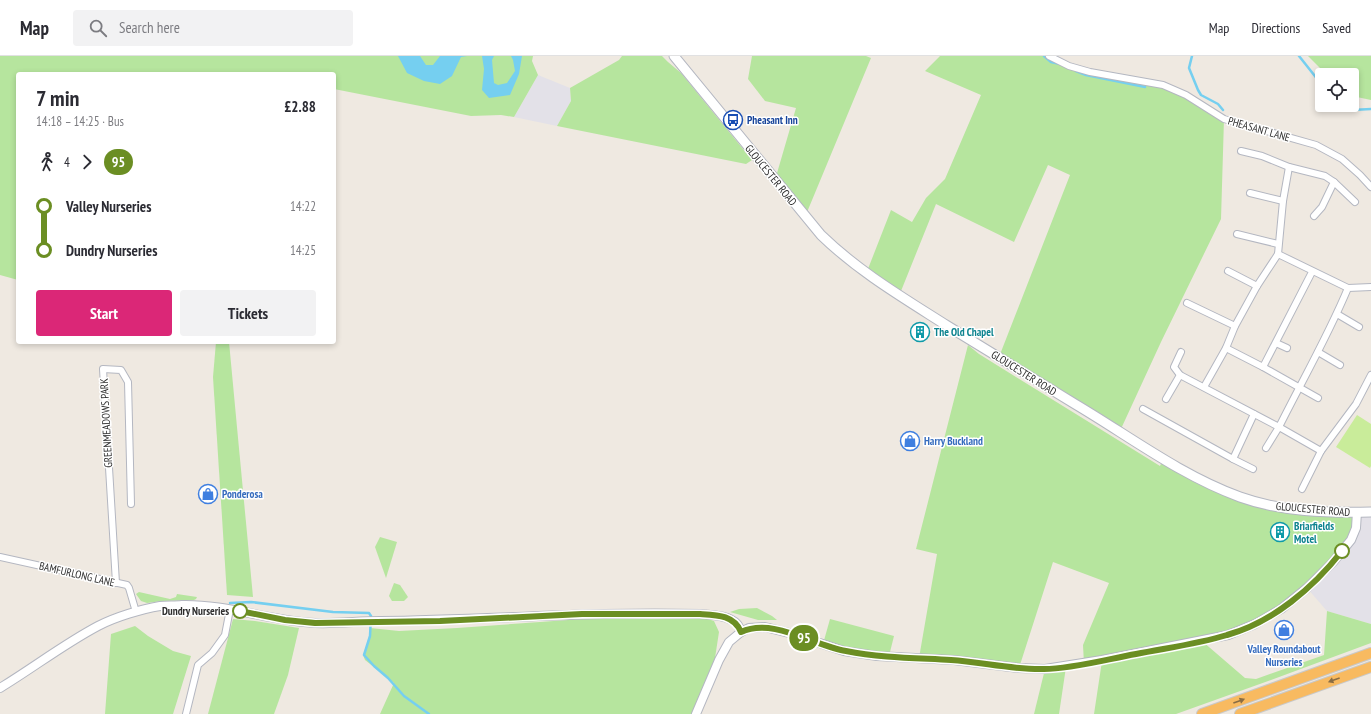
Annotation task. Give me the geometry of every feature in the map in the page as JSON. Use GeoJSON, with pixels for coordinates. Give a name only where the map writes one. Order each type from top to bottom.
{"type":"FeatureCollection","features":[{"type":"Feature","properties":{"kind":"highway"},"geometry":{"type":"LineString","coordinates":[[1202,714],[1371,653]]}},
{"type":"Feature","properties":{"kind":"highway"},"geometry":{"type":"LineString","coordinates":[[1240,714],[1371,667]]}},
{"type":"Feature","properties":{"kind":"main road","name":"GLOUCESTER ROAD"},"geometry":{"type":"LineString","coordinates":[[674,56],[820,235],[837,251],[866,274],[1163,459],[1209,484],[1241,497],[1274,506],[1297,510],[1371,512]]}},
{"type":"Feature","properties":{"kind":"street","name":"PHEASANT LANE"},"geometry":{"type":"LineString","coordinates":[[1049,56],[1068,66],[1090,72],[1163,85],[1186,95],[1224,119],[1316,145],[1346,163],[1371,187]]}},
{"type":"Feature","properties":{"kind":"street"},"geometry":{"type":"LineString","coordinates":[[1241,151],[1262,156],[1289,167],[1326,176],[1355,202]]}},
{"type":"Feature","properties":{"kind":"street"},"geometry":{"type":"LineString","coordinates":[[1204,387],[1226,348],[1235,326],[1257,286],[1278,254],[1283,201],[1289,167]]}},
{"type":"Feature","properties":{"kind":"street"},"geometry":{"type":"LineString","coordinates":[[1314,216],[1322,207],[1334,182]]}},
{"type":"Feature","properties":{"kind":"street"},"geometry":{"type":"LineString","coordinates":[[1250,193],[1283,201]]}},
{"type":"Feature","properties":{"kind":"street"},"geometry":{"type":"LineString","coordinates":[[1237,234],[1278,244]]}},
{"type":"Feature","properties":{"kind":"street"},"geometry":{"type":"LineString","coordinates":[[1278,254],[1312,272],[1348,288],[1371,287]]}},
{"type":"Feature","properties":{"kind":"street"},"geometry":{"type":"LineString","coordinates":[[1228,271],[1257,286]]}},
{"type":"Feature","properties":{"kind":"street"},"geometry":{"type":"LineString","coordinates":[[1263,367],[1312,272]]}},
{"type":"Feature","properties":{"kind":"street"},"geometry":{"type":"LineString","coordinates":[[1266,448],[1279,427],[1318,352],[1348,288]]}},
{"type":"Feature","properties":{"kind":"street"},"geometry":{"type":"LineString","coordinates":[[1187,303],[1235,326]]}},
{"type":"Feature","properties":{"kind":"street"},"geometry":{"type":"LineString","coordinates":[[1337,314],[1359,327]]}},
{"type":"Feature","properties":{"kind":"street"},"geometry":{"type":"LineString","coordinates":[[1276,343],[1287,348]]}},
{"type":"Feature","properties":{"kind":"street"},"geometry":{"type":"LineString","coordinates":[[1226,348],[1318,398]]}},
{"type":"Feature","properties":{"kind":"street"},"geometry":{"type":"LineString","coordinates":[[1181,352],[1174,367],[1180,375],[1321,451]]}},
{"type":"Feature","properties":{"kind":"street"},"geometry":{"type":"LineString","coordinates":[[1318,352],[1340,364]]}},
{"type":"Feature","properties":{"kind":"street","name":"GREENMEADOWS PARK"},"geometry":{"type":"LineString","coordinates":[[116,583],[103,369],[121,370],[128,382],[131,504]]}},
{"type":"Feature","properties":{"kind":"street"},"geometry":{"type":"LineString","coordinates":[[1166,399],[1180,375]]}},
{"type":"Feature","properties":{"kind":"street"},"geometry":{"type":"LineString","coordinates":[[1302,489],[1321,451],[1356,404],[1371,375]]}},
{"type":"Feature","properties":{"kind":"street"},"geometry":{"type":"LineString","coordinates":[[1143,409],[1253,469]]}},
{"type":"Feature","properties":{"kind":"street"},"geometry":{"type":"LineString","coordinates":[[1233,459],[1254,414]]}},
{"type":"Feature","properties":{"kind":"street"},"geometry":{"type":"LineString","coordinates":[[696,714],[718,660],[728,642],[749,628],[765,627],[789,633],[844,651],[877,656],[954,660],[1019,668],[1045,669],[1102,660],[1228,635],[1255,624],[1280,609],[1307,588],[1333,562],[1351,540],[1356,528],[1356,512]]}},
{"type":"Feature","properties":{"kind":"street","name":"BAMFURLONG LANE"},"geometry":{"type":"LineString","coordinates":[[0,557],[127,585],[136,612]]}},
{"type":"Feature","properties":{"kind":"street"},"geometry":{"type":"LineString","coordinates":[[0,688],[100,625],[136,612],[162,606],[200,605],[230,609],[285,620],[315,623],[440,621],[582,614],[700,614],[716,615],[732,620],[738,624],[741,632]]}},
{"type":"Feature","properties":{"kind":"street"},"geometry":{"type":"LineString","coordinates":[[186,714],[198,665],[212,653],[225,635],[230,609]]}},
{"type":"Feature","properties":{"kind":"shaded area"},"geometry":{"type":"Polygon","coordinates":[[[538,75],[570,88],[571,101],[557,126],[514,117],[538,75]]]}},
{"type":"Feature","properties":{"kind":"shaded area"},"geometry":{"type":"Polygon","coordinates":[[[1357,512],[1371,512],[1371,624],[1327,611],[1307,588],[1357,512]]]}},
{"type":"Feature","properties":{"kind":"green space"},"geometry":{"type":"Polygon","coordinates":[[[0,56],[533,56],[532,61],[538,75],[514,117],[501,115],[471,116],[336,89],[336,72],[16,72],[16,279],[0,275],[0,56]]]}},
{"type":"Feature","properties":{"kind":"green space"},"geometry":{"type":"Polygon","coordinates":[[[622,56],[662,56],[681,73],[752,160],[746,164],[557,126],[571,101],[570,88],[619,60],[622,56]]]}},
{"type":"Feature","properties":{"kind":"green space"},"geometry":{"type":"Polygon","coordinates":[[[752,56],[866,56],[871,58],[805,217],[775,180],[796,108],[765,101],[748,79],[752,56]]]}},
{"type":"Feature","properties":{"kind":"green space"},"geometry":{"type":"Polygon","coordinates":[[[940,56],[1049,56],[1069,66],[1163,85],[1224,119],[1221,219],[1161,342],[1120,431],[999,357],[1070,175],[1048,165],[1014,242],[936,204],[899,296],[866,274],[891,210],[912,222],[926,198],[945,179],[981,95],[925,71],[940,56]]]}},
{"type":"Feature","properties":{"kind":"green space"},"geometry":{"type":"Polygon","coordinates":[[[1308,56],[1371,56],[1371,100],[1359,97],[1359,68],[1320,68],[1308,56]]]}},
{"type":"Feature","properties":{"kind":"green space"},"geometry":{"type":"Polygon","coordinates":[[[216,344],[229,344],[253,597],[227,595],[213,377],[216,344]]]}},
{"type":"Feature","properties":{"kind":"green space"},"geometry":{"type":"Polygon","coordinates":[[[968,345],[979,354],[1160,466],[1163,459],[1193,476],[1274,506],[1357,512],[1356,528],[1307,588],[1255,624],[1202,641],[1245,678],[1256,679],[1324,655],[1327,611],[1371,624],[1371,643],[1176,714],[1094,714],[1102,661],[1084,664],[1083,645],[1109,583],[1053,562],[1019,668],[919,658],[937,554],[916,549],[968,345]]]}},
{"type":"Feature","properties":{"kind":"green space"},"geometry":{"type":"Polygon","coordinates":[[[1357,415],[1371,424],[1370,468],[1336,447],[1357,415]]]}},
{"type":"Feature","properties":{"kind":"green space"},"geometry":{"type":"Polygon","coordinates":[[[380,537],[397,542],[386,578],[375,547],[380,537]]]}},
{"type":"Feature","properties":{"kind":"green space"},"geometry":{"type":"Polygon","coordinates":[[[394,583],[400,585],[408,597],[404,601],[392,601],[389,596],[394,583]]]}},
{"type":"Feature","properties":{"kind":"green space"},"geometry":{"type":"Polygon","coordinates":[[[139,592],[170,599],[176,597],[177,594],[197,597],[194,600],[147,603],[141,601],[136,594],[139,592]]]}},
{"type":"Feature","properties":{"kind":"green space"},"geometry":{"type":"Polygon","coordinates":[[[757,608],[777,620],[758,620],[730,612],[739,609],[757,608]]]}},
{"type":"Feature","properties":{"kind":"green space"},"geometry":{"type":"Polygon","coordinates":[[[233,619],[299,628],[288,675],[274,714],[208,714],[233,619]]]}},
{"type":"Feature","properties":{"kind":"green space"},"geometry":{"type":"Polygon","coordinates":[[[582,619],[708,619],[714,621],[719,632],[715,658],[692,714],[380,714],[394,683],[365,660],[363,655],[370,636],[370,628],[399,631],[582,619]]]}},
{"type":"Feature","properties":{"kind":"green space"},"geometry":{"type":"Polygon","coordinates":[[[830,619],[894,636],[889,656],[823,644],[830,619]]]}},
{"type":"Feature","properties":{"kind":"green space"},"geometry":{"type":"Polygon","coordinates":[[[135,626],[148,636],[173,651],[191,656],[173,714],[105,714],[111,634],[135,626]]]}},
{"type":"Feature","properties":{"kind":"green space"},"geometry":{"type":"Polygon","coordinates":[[[1066,667],[1059,714],[1034,714],[1045,669],[1066,667]]]}},
{"type":"Feature","properties":{"kind":"water"},"geometry":{"type":"Polygon","coordinates":[[[398,56],[420,56],[426,65],[433,65],[440,56],[467,56],[461,57],[452,76],[440,84],[424,81],[407,73],[398,56]]]}},
{"type":"Feature","properties":{"kind":"water"},"geometry":{"type":"Polygon","coordinates":[[[482,56],[494,56],[492,60],[494,83],[498,85],[507,83],[515,71],[511,56],[522,56],[519,74],[510,95],[489,98],[482,90],[484,69],[482,56]]]}},
{"type":"Feature","properties":{"kind":"waterway"},"geometry":{"type":"LineString","coordinates":[[1044,56],[1051,62],[1060,64]]}},
{"type":"Feature","properties":{"kind":"waterway"},"geometry":{"type":"LineString","coordinates":[[1192,56],[1189,68],[1198,90],[1201,95],[1218,104],[1223,110]]}},
{"type":"Feature","properties":{"kind":"waterway"},"geometry":{"type":"LineString","coordinates":[[1299,56],[1315,76]]}},
{"type":"Feature","properties":{"kind":"waterway"},"geometry":{"type":"LineString","coordinates":[[1076,71],[1086,75],[1145,87]]}},
{"type":"Feature","properties":{"kind":"waterway"},"geometry":{"type":"LineString","coordinates":[[1359,110],[1371,109]]}},
{"type":"Feature","properties":{"kind":"waterway"},"geometry":{"type":"LineString","coordinates":[[230,603],[251,602],[333,612],[369,613],[371,616],[370,636],[364,655],[404,696],[429,714]]}},
{"type":"Feature","properties":{"kind":"bus line","name":"95"},"geometry":{"type":"LineString","coordinates":[[240,611],[285,620],[315,623],[440,621],[582,614],[667,613],[716,615],[732,620],[738,624],[741,632],[749,628],[765,627],[789,633],[844,651],[877,656],[954,660],[1019,668],[1045,669],[1066,667],[1228,635],[1255,624],[1280,609],[1307,588],[1342,551]]}},
{"type":"Feature","properties":{"kind":"place","name":"Pheasant Inn"},"geometry":{"type":"Point","coordinates":[733,120]}},
{"type":"Feature","properties":{"kind":"place","name":"The Old Chapel"},"geometry":{"type":"Point","coordinates":[920,332]}},
{"type":"Feature","properties":{"kind":"place","name":"Harry Buckland"},"geometry":{"type":"Point","coordinates":[910,441]}},
{"type":"Feature","properties":{"kind":"place","name":"Ponderosa"},"geometry":{"type":"Point","coordinates":[208,494]}},
{"type":"Feature","properties":{"kind":"place","name":"Briarfields Motel"},"geometry":{"type":"Point","coordinates":[1280,532]}},
{"type":"Feature","properties":{"kind":"place","name":"Dundry Nurseries"},"geometry":{"type":"Point","coordinates":[240,611]}},
{"type":"Feature","properties":{"kind":"place","name":"Valley Roundabout Nurseries"},"geometry":{"type":"Point","coordinates":[1284,630]}}]}
